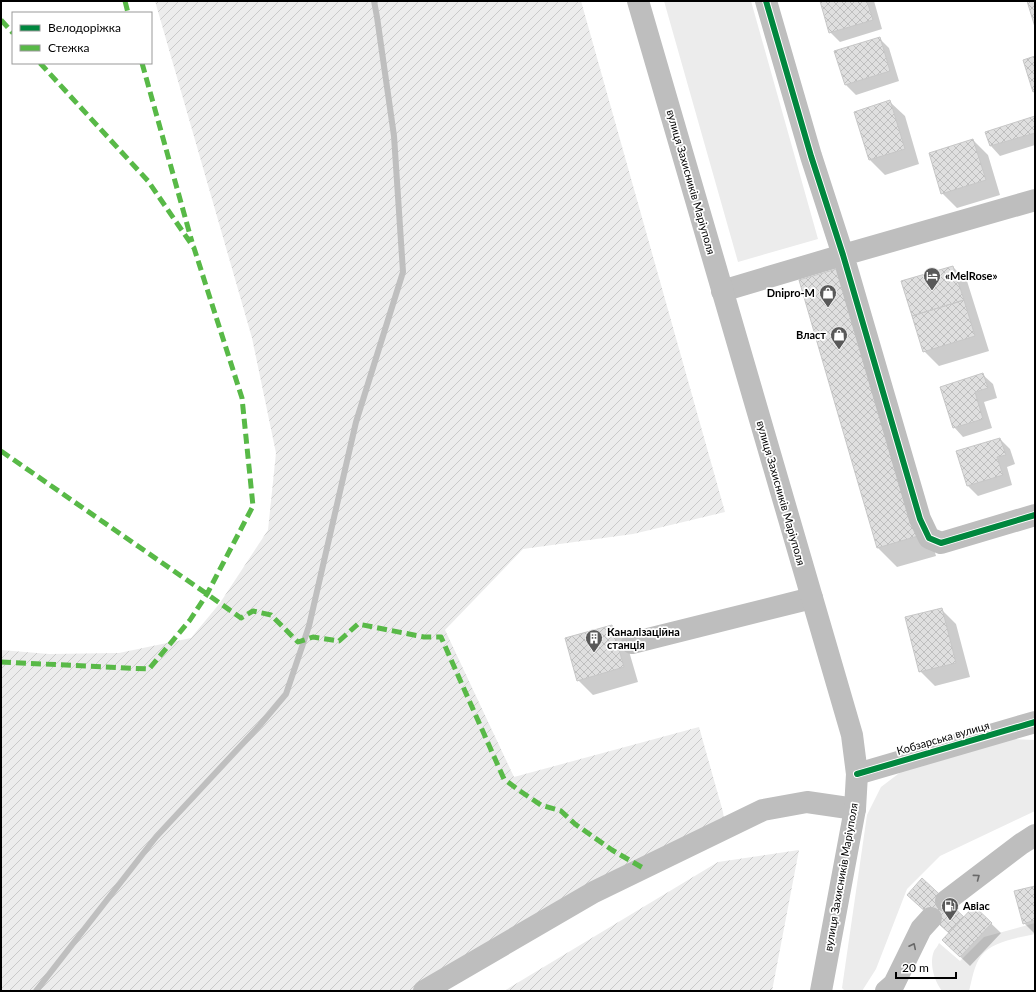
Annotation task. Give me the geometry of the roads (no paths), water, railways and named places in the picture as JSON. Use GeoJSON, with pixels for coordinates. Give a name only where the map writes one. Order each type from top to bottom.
{"type":"FeatureCollection","features":[{"type":"Feature","properties":{"kind":"street","name":"вулиця Захисників Маріуполя"},"geometry":{"type":"LineString","coordinates":[[638,1],[852,735],[857,774],[855,809],[821,991]]}},
{"type":"Feature","properties":{"kind":"street"},"geometry":{"type":"LineString","coordinates":[[766,1],[811,156],[843,255],[920,519],[929,538],[940,543],[1035,515]]}},
{"type":"Feature","properties":{"kind":"street"},"geometry":{"type":"LineString","coordinates":[[722,291],[1035,200]]}},
{"type":"Feature","properties":{"kind":"street"},"geometry":{"type":"LineString","coordinates":[[632,643],[812,598]]}},
{"type":"Feature","properties":{"kind":"street","name":"Кобзарська вулиця"},"geometry":{"type":"LineString","coordinates":[[857,774],[1035,722]]}},
{"type":"Feature","properties":{"kind":"street"},"geometry":{"type":"LineString","coordinates":[[424,991],[594,892],[763,810],[807,802],[855,809]]}},
{"type":"Feature","properties":{"kind":"street"},"geometry":{"type":"LineString","coordinates":[[946,901],[1035,835]]}},
{"type":"Feature","properties":{"kind":"street"},"geometry":{"type":"LineString","coordinates":[[896,989],[921,929],[931,918]]}},
{"type":"Feature","properties":{"kind":"waterway"},"geometry":{"type":"LineString","coordinates":[[36,991],[156,837],[260,725],[286,694],[309,626],[356,422],[403,272],[394,136],[374,1]]}},
{"type":"Feature","properties":{"kind":"place","name":"«MelRose»"},"geometry":{"type":"Point","coordinates":[932,291]}},
{"type":"Feature","properties":{"kind":"place","name":"Dnipro-M"},"geometry":{"type":"Point","coordinates":[828,308]}},
{"type":"Feature","properties":{"kind":"place","name":"Власт"},"geometry":{"type":"Point","coordinates":[839,350]}},
{"type":"Feature","properties":{"kind":"place","name":"Каналізаційна станція"},"geometry":{"type":"Point","coordinates":[594,653]}},
{"type":"Feature","properties":{"kind":"place","name":"Авіас"},"geometry":{"type":"Point","coordinates":[950,921]}}]}
